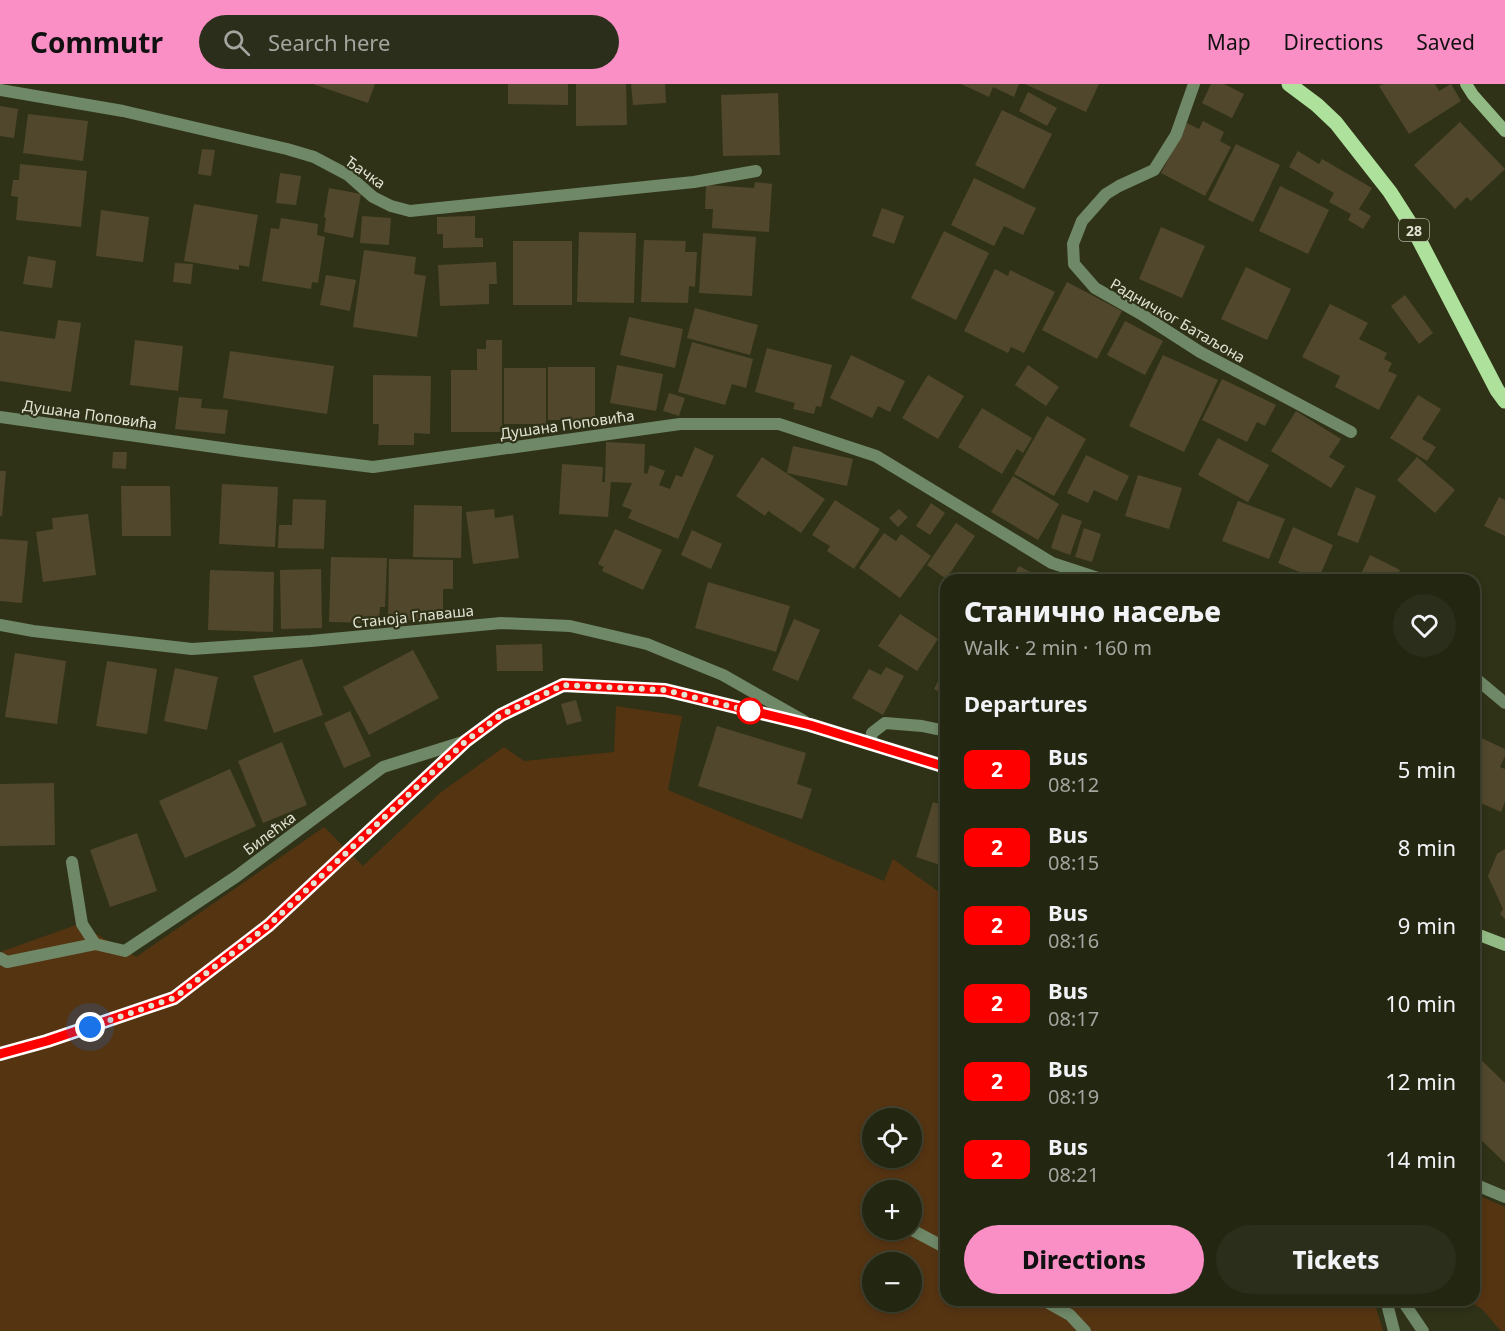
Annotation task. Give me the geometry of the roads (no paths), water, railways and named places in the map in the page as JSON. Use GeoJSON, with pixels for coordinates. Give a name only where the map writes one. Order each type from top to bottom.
{"type":"FeatureCollection","features":[{"type":"Feature","properties":{"kind":"main road","name":"28"},"geometry":{"type":"LineString","coordinates":[[1289,84],[1336,123],[1390,192],[1413,228],[1505,401]]}},
{"type":"Feature","properties":{"kind":"street","name":"Радничког Батаљона"},"geometry":{"type":"LineString","coordinates":[[1194,84],[1176,135],[1154,170],[1106,194],[1082,221],[1073,244],[1074,264],[1095,288],[1200,352],[1351,432]]}},
{"type":"Feature","properties":{"kind":"street"},"geometry":{"type":"LineString","coordinates":[[1466,84],[1505,131]]}},
{"type":"Feature","properties":{"kind":"street","name":"Ђачка"},"geometry":{"type":"LineString","coordinates":[[0,90],[123,111],[287,149],[314,157],[348,175],[374,197],[391,206],[410,211],[694,182],[756,171]]}},
{"type":"Feature","properties":{"kind":"street","name":"Душана Поповића"},"geometry":{"type":"LineString","coordinates":[[0,417],[243,451],[373,466],[680,424],[779,424],[876,456],[1052,563],[1086,574]]}},
{"type":"Feature","properties":{"kind":"street","name":"Станоја Главаша"},"geometry":{"type":"LineString","coordinates":[[0,625],[33,631],[192,649],[311,641],[501,623],[570,626],[647,644],[723,675],[810,725]]}},
{"type":"Feature","properties":{"kind":"street"},"geometry":{"type":"LineString","coordinates":[[1480,682],[1505,703]]}},
{"type":"Feature","properties":{"kind":"street"},"geometry":{"type":"LineString","coordinates":[[0,1054],[47,1041],[174,998],[269,925],[466,741],[501,715],[563,685],[665,690],[810,725],[940,765]]}},
{"type":"Feature","properties":{"kind":"street"},"geometry":{"type":"LineString","coordinates":[[870,744],[872,733],[885,723],[940,730]]}},
{"type":"Feature","properties":{"kind":"street","name":"Билећка"},"geometry":{"type":"LineString","coordinates":[[0,958],[7,962],[95,944],[125,951],[237,876],[383,766],[466,741]]}},
{"type":"Feature","properties":{"kind":"street"},"geometry":{"type":"LineString","coordinates":[[72,862],[82,924],[95,944]]}},
{"type":"Feature","properties":{"kind":"street"},"geometry":{"type":"LineString","coordinates":[[1480,935],[1505,945]]}},
{"type":"Feature","properties":{"kind":"street"},"geometry":{"type":"LineString","coordinates":[[1480,1187],[1505,1197]]}},
{"type":"Feature","properties":{"kind":"street"},"geometry":{"type":"LineString","coordinates":[[922,1235],[940,1245]]}},
{"type":"Feature","properties":{"kind":"street"},"geometry":{"type":"LineString","coordinates":[[1054,1306],[1070,1315],[1085,1331]]}},
{"type":"Feature","properties":{"kind":"street"},"geometry":{"type":"LineString","coordinates":[[1388,1306],[1394,1331]]}},
{"type":"Feature","properties":{"kind":"street"},"geometry":{"type":"LineString","coordinates":[[1406,1306],[1423,1331]]}}]}
